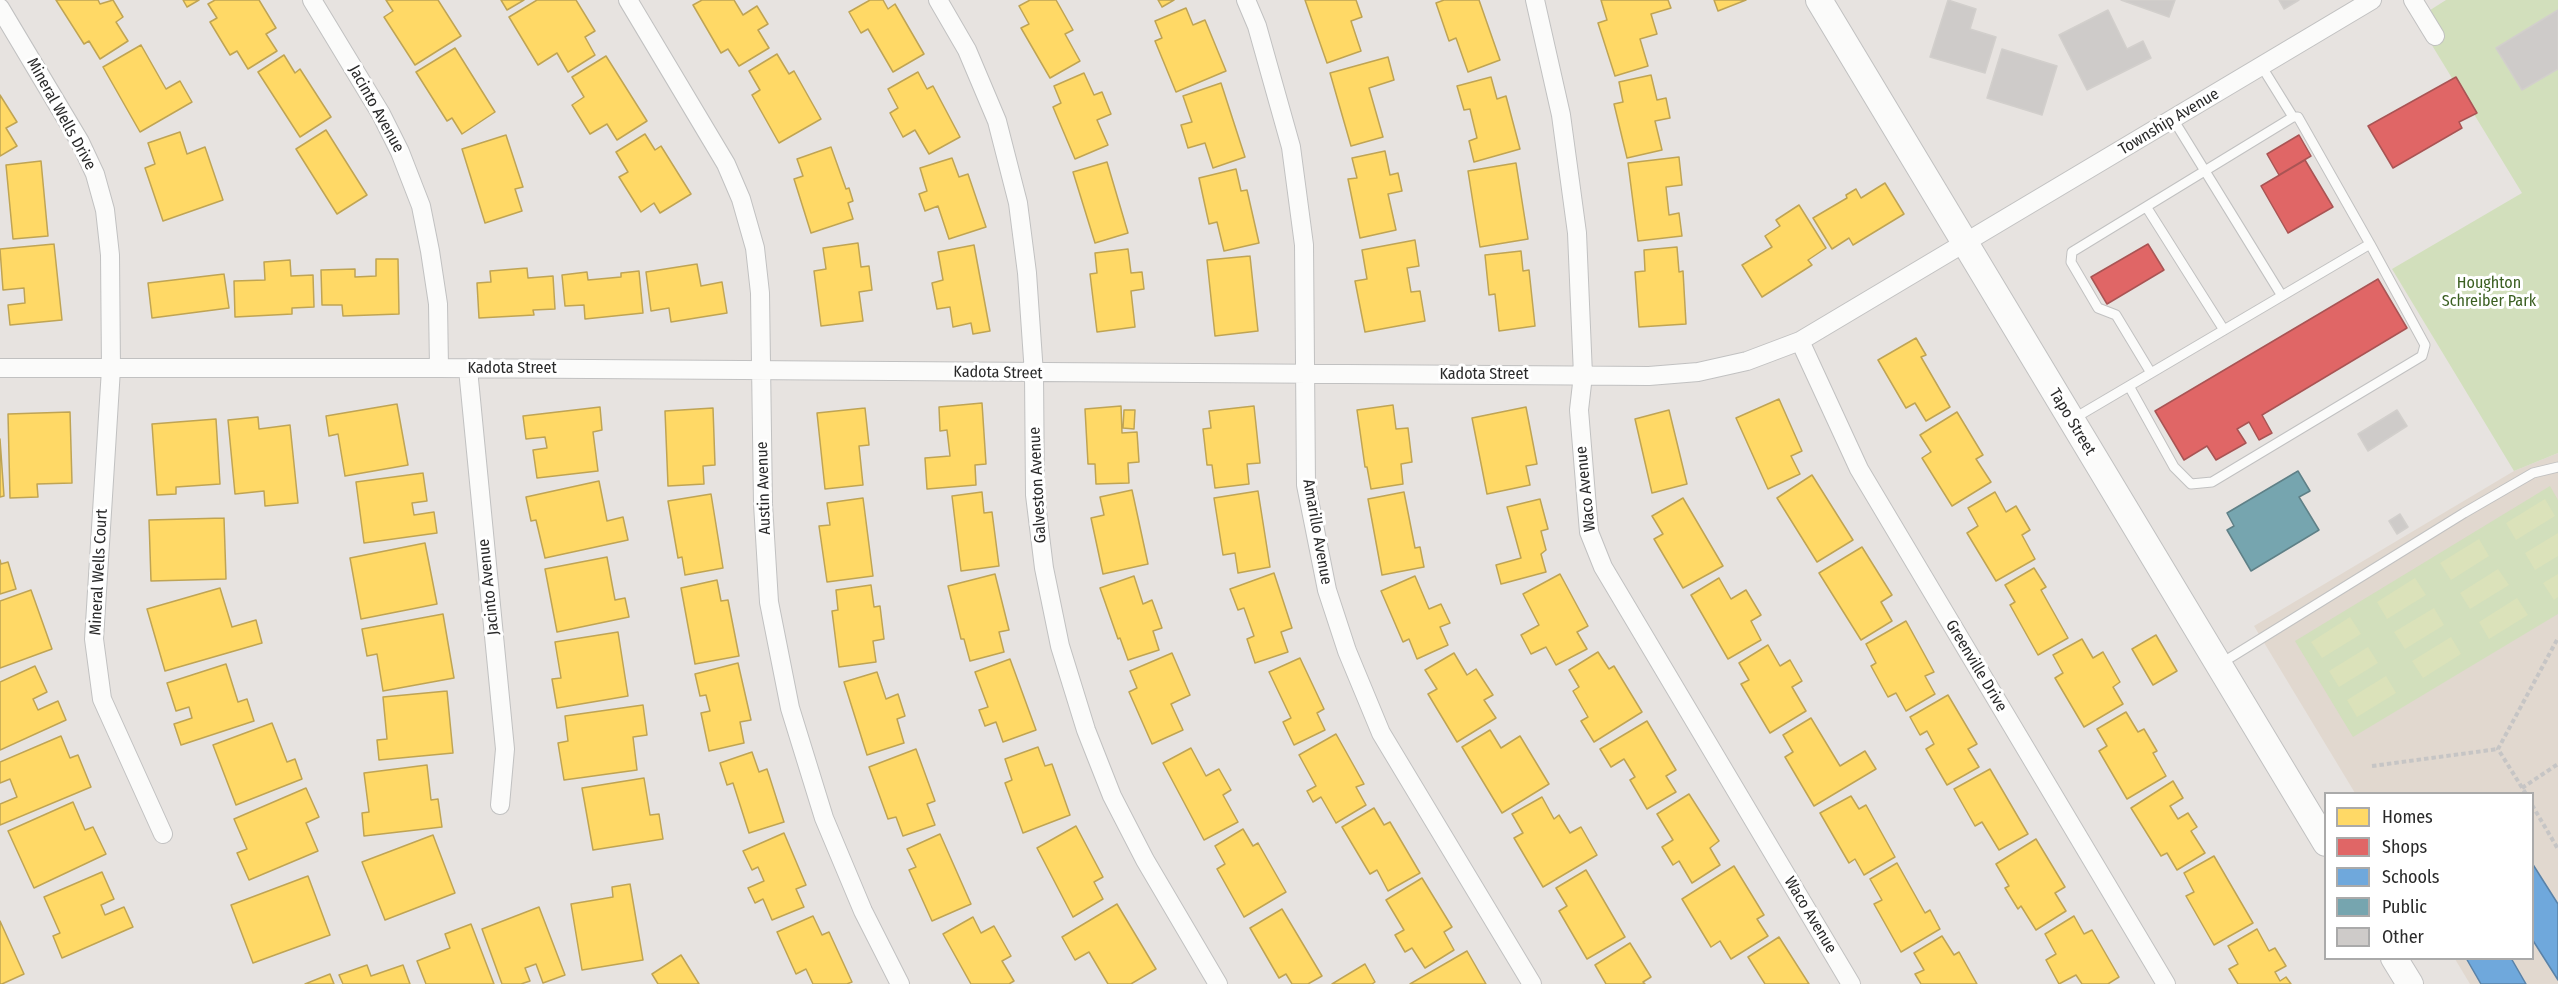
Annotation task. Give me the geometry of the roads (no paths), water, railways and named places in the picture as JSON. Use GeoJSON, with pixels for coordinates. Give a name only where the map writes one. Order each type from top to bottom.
{"type":"FeatureCollection","features":[{"type":"Feature","properties":{"kind":"street","name":"Jacinto Avenue"},"geometry":{"type":"LineString","coordinates":[[312,0],[381,114],[400,152],[421,206],[438,304],[438,368]]}},
{"type":"Feature","properties":{"kind":"street","name":"Austin Avenue"},"geometry":{"type":"LineString","coordinates":[[628,0],[726,164],[741,199],[757,259],[760,293],[763,504],[769,602],[790,708],[824,818],[862,911],[900,984]]}},
{"type":"Feature","properties":{"kind":"street","name":"Galveston Avenue"},"geometry":{"type":"LineString","coordinates":[[938,0],[967,50],[997,121],[1018,203],[1027,273],[1034,374],[1035,495],[1044,568],[1064,657],[1086,730],[1112,796],[1145,860],[1218,984]]}},
{"type":"Feature","properties":{"kind":"street","name":"Amarillo Avenue"},"geometry":{"type":"LineString","coordinates":[[1246,0],[1257,26],[1291,147],[1304,245],[1307,375],[1306,485],[1327,590],[1347,651],[1381,733],[1532,984]]}},
{"type":"Feature","properties":{"kind":"street","name":"Waco Avenue"},"geometry":{"type":"LineString","coordinates":[[1535,0],[1561,115],[1577,233],[1583,375],[1579,410],[1589,532],[1603,567],[1851,984]]}},
{"type":"Feature","properties":{"kind":"street","name":"Tapo Street"},"geometry":{"type":"LineString","coordinates":[[1819,0],[2324,841]]}},
{"type":"Feature","properties":{"kind":"street","name":"Township Avenue"},"geometry":{"type":"LineString","coordinates":[[1965,244],[2373,0]]}},
{"type":"Feature","properties":{"kind":"street"},"geometry":{"type":"LineString","coordinates":[[2413,0],[2435,36]]}},
{"type":"Feature","properties":{"kind":"street","name":"Mineral Wells Drive"},"geometry":{"type":"LineString","coordinates":[[0,8],[80,142],[95,174],[105,210],[110,255],[111,369]]}},
{"type":"Feature","properties":{"kind":"street","name":"Kadota Street"},"geometry":{"type":"LineString","coordinates":[[0,368],[438,368],[1034,374],[1649,376],[1698,372],[1747,361],[1800,341],[1965,244]]}},
{"type":"Feature","properties":{"kind":"street","name":"Greenville Drive"},"geometry":{"type":"LineString","coordinates":[[1800,341],[1859,470],[2166,984]]}},
{"type":"Feature","properties":{"kind":"street","name":"Mineral Wells Court"},"geometry":{"type":"LineString","coordinates":[[111,369],[94,639],[102,699],[163,834]]}},
{"type":"Feature","properties":{"kind":"street","name":"Jacinto Avenue"},"geometry":{"type":"LineString","coordinates":[[468,369],[505,749],[500,805]]}},
{"type":"Feature","properties":{"kind":"street"},"geometry":{"type":"LineString","coordinates":[[2395,960],[2410,984]]}},
{"type":"Feature","properties":{"kind":"lane"},"geometry":{"type":"LineString","coordinates":[[2129,386],[2174,466],[2191,484],[2212,482],[2422,356],[2425,345],[2370,244],[2298,117],[2294,117],[2262,67]]}},
{"type":"Feature","properties":{"kind":"lane"},"geometry":{"type":"LineString","coordinates":[[2151,373],[2116,315],[2098,308],[2071,262],[2072,252],[2294,117]]}},
{"type":"Feature","properties":{"kind":"lane"},"geometry":{"type":"LineString","coordinates":[[2174,119],[2204,172],[2282,296]]}},
{"type":"Feature","properties":{"kind":"lane"},"geometry":{"type":"LineString","coordinates":[[2147,207],[2224,330]]}},
{"type":"Feature","properties":{"kind":"lane"},"geometry":{"type":"LineString","coordinates":[[2071,420],[2370,244]]}},
{"type":"Feature","properties":{"kind":"lane"},"geometry":{"type":"LineString","coordinates":[[2218,665],[2464,513],[2533,473],[2558,466]]}},
{"type":"Feature","properties":{"kind":"park label","name":"Houghton Schreiber Park"},"geometry":{"type":"Point","coordinates":[2489,293]}}]}
